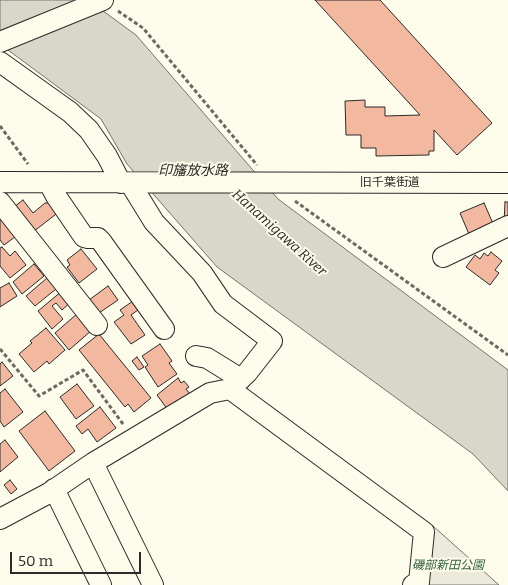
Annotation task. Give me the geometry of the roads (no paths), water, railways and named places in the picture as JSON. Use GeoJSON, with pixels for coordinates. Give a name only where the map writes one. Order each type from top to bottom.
{"type":"FeatureCollection","features":[{"type":"Feature","properties":{"kind":"street"},"geometry":{"type":"LineString","coordinates":[[0,42],[103,0]]}},
{"type":"Feature","properties":{"kind":"street"},"geometry":{"type":"LineString","coordinates":[[0,62],[70,112],[89,130],[129,183],[154,222],[202,273],[223,304],[272,341],[247,373],[235,384],[210,393],[93,463],[54,489],[0,519]]}},
{"type":"Feature","properties":{"kind":"street"},"geometry":{"type":"LineString","coordinates":[[0,182],[129,183]]}},
{"type":"Feature","properties":{"kind":"street"},"geometry":{"type":"LineString","coordinates":[[46,183],[84,236],[98,238],[101,241],[164,330]]}},
{"type":"Feature","properties":{"kind":"street","name":"旧千葉街道"},"geometry":{"type":"LineString","coordinates":[[129,183],[508,183]]}},
{"type":"Feature","properties":{"kind":"street"},"geometry":{"type":"LineString","coordinates":[[0,202],[97,325]]}},
{"type":"Feature","properties":{"kind":"street"},"geometry":{"type":"LineString","coordinates":[[443,257],[508,226]]}},
{"type":"Feature","properties":{"kind":"street"},"geometry":{"type":"LineString","coordinates":[[196,356],[207,358],[235,384],[424,532],[419,582],[413,585]]}},
{"type":"Feature","properties":{"kind":"street"},"geometry":{"type":"LineString","coordinates":[[93,463],[153,585]]}},
{"type":"Feature","properties":{"kind":"street"},"geometry":{"type":"LineString","coordinates":[[54,489],[101,585]]}},
{"type":"Feature","properties":{"kind":"water","name":"印旛放水路"},"geometry":{"type":"Polygon","coordinates":[[[0,0],[88,0],[136,35],[278,199],[508,370],[508,491],[473,454],[217,267],[127,164],[101,119],[0,44],[0,0]]]}},
{"type":"Feature","properties":{"kind":"water label","name":"Hanamigawa River"},"geometry":{"type":"Point","coordinates":[279,233]}},
{"type":"Feature","properties":{"kind":"park label","name":"磯部新田公園"},"geometry":{"type":"Point","coordinates":[448,566]}}]}
